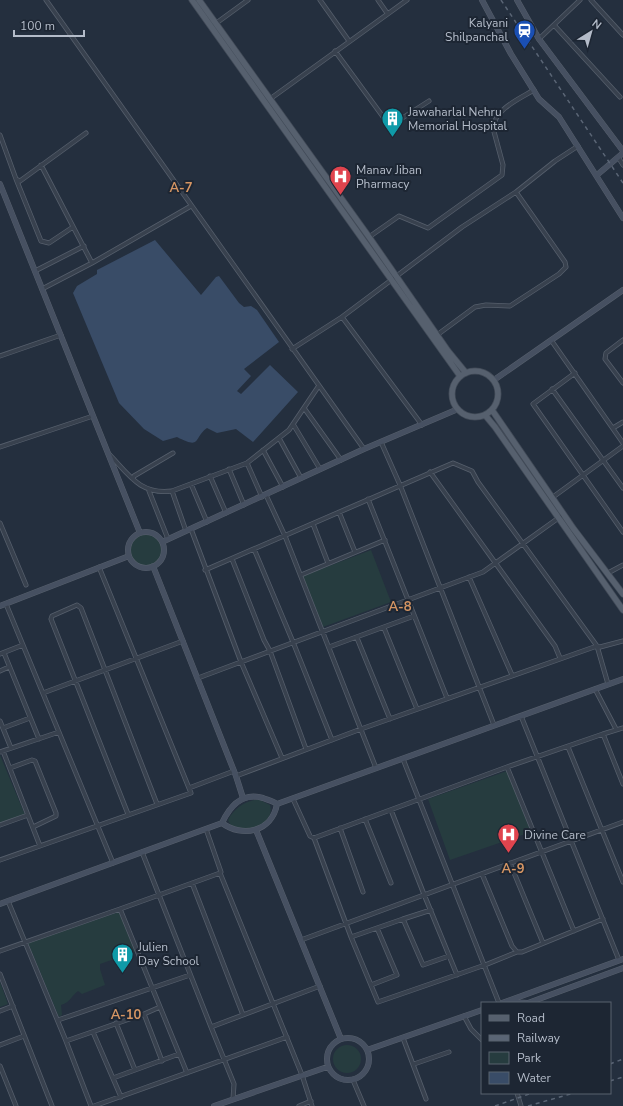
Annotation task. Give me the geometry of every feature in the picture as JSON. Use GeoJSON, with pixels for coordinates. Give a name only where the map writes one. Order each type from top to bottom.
{"type":"FeatureCollection","features":[{"type":"Feature","properties":{"kind":"main road"},"geometry":{"type":"LineString","coordinates":[[192,0],[213,25],[269,100],[368,237],[393,277],[460,376]]}},
{"type":"Feature","properties":{"kind":"main road"},"geometry":{"type":"LineString","coordinates":[[199,0],[213,25],[393,277],[466,373]]}},
{"type":"Feature","properties":{"kind":"main road"},"geometry":{"type":"LineString","coordinates":[[480,371],[494,380],[497,385],[498,398],[492,410],[485,415],[471,417],[458,409],[452,396],[452,389],[460,376],[466,373],[480,371]]}},
{"type":"Feature","properties":{"kind":"main road"},"geometry":{"type":"LineString","coordinates":[[492,410],[564,514],[623,594]]}},
{"type":"Feature","properties":{"kind":"main road"},"geometry":{"type":"LineString","coordinates":[[485,415],[495,427],[623,610]]}},
{"type":"Feature","properties":{"kind":"street"},"geometry":{"type":"LineString","coordinates":[[46,0],[318,387],[364,449]]}},
{"type":"Feature","properties":{"kind":"street"},"geometry":{"type":"LineString","coordinates":[[213,25],[248,0]]}},
{"type":"Feature","properties":{"kind":"street"},"geometry":{"type":"LineString","coordinates":[[320,0],[349,41]]}},
{"type":"Feature","properties":{"kind":"street"},"geometry":{"type":"LineString","coordinates":[[378,0],[387,13]]}},
{"type":"Feature","properties":{"kind":"street"},"geometry":{"type":"LineString","coordinates":[[269,100],[387,13],[407,0]]}},
{"type":"Feature","properties":{"kind":"street"},"geometry":{"type":"LineString","coordinates":[[482,0],[511,54],[539,99],[559,117],[623,218]]}},
{"type":"Feature","properties":{"kind":"street"},"geometry":{"type":"LineString","coordinates":[[517,0],[539,39],[623,152],[597,175]]}},
{"type":"Feature","properties":{"kind":"street"},"geometry":{"type":"LineString","coordinates":[[539,39],[580,0]]}},
{"type":"Feature","properties":{"kind":"street"},"geometry":{"type":"LineString","coordinates":[[591,0],[623,35]]}},
{"type":"Feature","properties":{"kind":"street"},"geometry":{"type":"LineString","coordinates":[[554,25],[620,97]]}},
{"type":"Feature","properties":{"kind":"street"},"geometry":{"type":"LineString","coordinates":[[335,52],[389,125],[393,124],[429,101]]}},
{"type":"Feature","properties":{"kind":"street"},"geometry":{"type":"LineString","coordinates":[[368,237],[399,216],[428,228],[502,175],[503,165],[493,128],[494,122],[501,112],[534,90]]}},
{"type":"Feature","properties":{"kind":"street"},"geometry":{"type":"LineString","coordinates":[[16,179],[20,180],[86,133]]}},
{"type":"Feature","properties":{"kind":"street"},"geometry":{"type":"LineString","coordinates":[[0,135],[41,241],[49,243],[74,227]]}},
{"type":"Feature","properties":{"kind":"street"},"geometry":{"type":"LineString","coordinates":[[292,349],[342,317],[393,277],[462,227],[516,192],[555,161],[578,146]]}},
{"type":"Feature","properties":{"kind":"street"},"geometry":{"type":"LineString","coordinates":[[618,158],[623,165]]}},
{"type":"Feature","properties":{"kind":"street"},"geometry":{"type":"LineString","coordinates":[[41,165],[92,263]]}},
{"type":"Feature","properties":{"kind":"street"},"geometry":{"type":"LineString","coordinates":[[0,184],[140,533]]}},
{"type":"Feature","properties":{"kind":"street"},"geometry":{"type":"LineString","coordinates":[[436,335],[475,307],[486,305],[510,306],[559,274],[566,267],[565,262],[516,192]]}},
{"type":"Feature","properties":{"kind":"street"},"geometry":{"type":"LineString","coordinates":[[42,289],[92,263],[191,206]]}},
{"type":"Feature","properties":{"kind":"street"},"geometry":{"type":"LineString","coordinates":[[35,271],[84,246]]}},
{"type":"Feature","properties":{"kind":"street"},"geometry":{"type":"LineString","coordinates":[[494,380],[623,290]]}},
{"type":"Feature","properties":{"kind":"street"},"geometry":{"type":"LineString","coordinates":[[342,317],[422,425]]}},
{"type":"Feature","properties":{"kind":"street"},"geometry":{"type":"LineString","coordinates":[[0,356],[61,334]]}},
{"type":"Feature","properties":{"kind":"street"},"geometry":{"type":"LineString","coordinates":[[551,340],[623,443]]}},
{"type":"Feature","properties":{"kind":"street"},"geometry":{"type":"LineString","coordinates":[[623,340],[606,353],[605,359],[623,383]]}},
{"type":"Feature","properties":{"kind":"street"},"geometry":{"type":"LineString","coordinates":[[575,373],[533,404],[623,532]]}},
{"type":"Feature","properties":{"kind":"street"},"geometry":{"type":"LineString","coordinates":[[108,452],[133,479],[149,491],[160,493],[172,491],[247,463],[279,438],[293,424],[318,387]]}},
{"type":"Feature","properties":{"kind":"street"},"geometry":{"type":"LineString","coordinates":[[552,389],[623,488]]}},
{"type":"Feature","properties":{"kind":"street"},"geometry":{"type":"LineString","coordinates":[[304,408],[341,460]]}},
{"type":"Feature","properties":{"kind":"street"},"geometry":{"type":"LineString","coordinates":[[165,541],[364,449],[458,409]]}},
{"type":"Feature","properties":{"kind":"street"},"geometry":{"type":"LineString","coordinates":[[0,447],[93,416]]}},
{"type":"Feature","properties":{"kind":"street"},"geometry":{"type":"LineString","coordinates":[[613,428],[623,422]]}},
{"type":"Feature","properties":{"kind":"street"},"geometry":{"type":"LineString","coordinates":[[293,424],[320,469]]}},
{"type":"Feature","properties":{"kind":"street"},"geometry":{"type":"LineString","coordinates":[[279,438],[301,478]]}},
{"type":"Feature","properties":{"kind":"street"},"geometry":{"type":"LineString","coordinates":[[381,442],[400,485],[439,588],[494,725]]}},
{"type":"Feature","properties":{"kind":"street"},"geometry":{"type":"LineString","coordinates":[[553,497],[623,446]]}},
{"type":"Feature","properties":{"kind":"street"},"geometry":{"type":"LineString","coordinates":[[263,450],[283,487]]}},
{"type":"Feature","properties":{"kind":"street"},"geometry":{"type":"LineString","coordinates":[[133,479],[134,476],[173,453]]}},
{"type":"Feature","properties":{"kind":"street"},"geometry":{"type":"LineString","coordinates":[[247,463],[285,536],[376,768]]}},
{"type":"Feature","properties":{"kind":"street"},"geometry":{"type":"LineString","coordinates":[[205,570],[453,463],[472,471],[597,646],[608,684]]}},
{"type":"Feature","properties":{"kind":"street"},"geometry":{"type":"LineString","coordinates":[[229,469],[244,505]]}},
{"type":"Feature","properties":{"kind":"street"},"geometry":{"type":"LineString","coordinates":[[430,472],[497,563],[554,646],[560,658]]}},
{"type":"Feature","properties":{"kind":"street"},"geometry":{"type":"LineString","coordinates":[[210,476],[226,513]]}},
{"type":"Feature","properties":{"kind":"street"},"geometry":{"type":"LineString","coordinates":[[190,484],[206,522]]}},
{"type":"Feature","properties":{"kind":"street"},"geometry":{"type":"LineString","coordinates":[[149,491],[165,541],[164,555],[159,563],[153,566],[140,567],[135,564],[129,556],[130,542],[140,533],[153,533],[165,541]]}},
{"type":"Feature","properties":{"kind":"street"},"geometry":{"type":"LineString","coordinates":[[172,491],[241,662],[282,758]]}},
{"type":"Feature","properties":{"kind":"street"},"geometry":{"type":"LineString","coordinates":[[368,499],[447,698]]}},
{"type":"Feature","properties":{"kind":"street"},"geometry":{"type":"LineString","coordinates":[[338,512],[354,552]]}},
{"type":"Feature","properties":{"kind":"street"},"geometry":{"type":"LineString","coordinates":[[198,678],[407,599],[484,572],[564,514]]}},
{"type":"Feature","properties":{"kind":"street"},"geometry":{"type":"LineString","coordinates":[[0,523],[26,584]]}},
{"type":"Feature","properties":{"kind":"street"},"geometry":{"type":"LineString","coordinates":[[313,524],[328,563]]}},
{"type":"Feature","properties":{"kind":"street"},"geometry":{"type":"LineString","coordinates":[[300,575],[384,540]]}},
{"type":"Feature","properties":{"kind":"street"},"geometry":{"type":"LineString","coordinates":[[254,550],[332,740]]}},
{"type":"Feature","properties":{"kind":"street"},"geometry":{"type":"LineString","coordinates":[[0,606],[129,556]]}},
{"type":"Feature","properties":{"kind":"street"},"geometry":{"type":"LineString","coordinates":[[232,558],[264,640],[270,651],[306,749]]}},
{"type":"Feature","properties":{"kind":"street"},"geometry":{"type":"LineString","coordinates":[[608,574],[623,565]]}},
{"type":"Feature","properties":{"kind":"street"},"geometry":{"type":"LineString","coordinates":[[153,566],[235,773],[243,798]]}},
{"type":"Feature","properties":{"kind":"street"},"geometry":{"type":"LineString","coordinates":[[0,860],[191,793],[99,567]]}},
{"type":"Feature","properties":{"kind":"street"},"geometry":{"type":"LineString","coordinates":[[469,577],[512,675]]}},
{"type":"Feature","properties":{"kind":"street"},"geometry":{"type":"LineString","coordinates":[[6,604],[113,863]]}},
{"type":"Feature","properties":{"kind":"street"},"geometry":{"type":"LineString","coordinates":[[128,814],[51,619],[52,616],[77,605],[81,608],[104,671],[157,804]]}},
{"type":"Feature","properties":{"kind":"street"},"geometry":{"type":"LineString","coordinates":[[329,647],[414,616]]}},
{"type":"Feature","properties":{"kind":"street"},"geometry":{"type":"LineString","coordinates":[[384,628],[417,709]]}},
{"type":"Feature","properties":{"kind":"street"},"geometry":{"type":"LineString","coordinates":[[357,638],[390,719]]}},
{"type":"Feature","properties":{"kind":"street"},"geometry":{"type":"LineString","coordinates":[[189,788],[282,758],[560,658],[597,646],[600,647],[623,641]]}},
{"type":"Feature","properties":{"kind":"street"},"geometry":{"type":"LineString","coordinates":[[43,693],[183,642]]}},
{"type":"Feature","properties":{"kind":"street"},"geometry":{"type":"LineString","coordinates":[[23,646],[2,654],[9,667],[39,739]]}},
{"type":"Feature","properties":{"kind":"street"},"geometry":{"type":"LineString","coordinates":[[0,671],[9,667]]}},
{"type":"Feature","properties":{"kind":"street"},"geometry":{"type":"LineString","coordinates":[[277,804],[623,679]]}},
{"type":"Feature","properties":{"kind":"street"},"geometry":{"type":"LineString","coordinates":[[595,689],[616,729]]}},
{"type":"Feature","properties":{"kind":"street"},"geometry":{"type":"LineString","coordinates":[[505,1002],[621,960],[521,716]]}},
{"type":"Feature","properties":{"kind":"street"},"geometry":{"type":"LineString","coordinates":[[3,728],[30,718]]}},
{"type":"Feature","properties":{"kind":"street"},"geometry":{"type":"LineString","coordinates":[[0,721],[11,748]]}},
{"type":"Feature","properties":{"kind":"street"},"geometry":{"type":"LineString","coordinates":[[314,838],[507,767],[616,729],[623,728]]}},
{"type":"Feature","properties":{"kind":"street"},"geometry":{"type":"LineString","coordinates":[[40,846],[10,768],[2,752],[59,732]]}},
{"type":"Feature","properties":{"kind":"street"},"geometry":{"type":"LineString","coordinates":[[603,734],[623,784]]}},
{"type":"Feature","properties":{"kind":"street"},"geometry":{"type":"LineString","coordinates":[[568,746],[623,882]]}},
{"type":"Feature","properties":{"kind":"street"},"geometry":{"type":"LineString","coordinates":[[402,759],[485,965],[502,1002]]}},
{"type":"Feature","properties":{"kind":"street"},"geometry":{"type":"LineString","coordinates":[[10,768],[32,760],[35,761],[56,813],[56,816],[50,820],[33,827]]}},
{"type":"Feature","properties":{"kind":"street"},"geometry":{"type":"LineString","coordinates":[[507,767],[540,851],[574,931]]}},
{"type":"Feature","properties":{"kind":"street"},"geometry":{"type":"LineString","coordinates":[[0,904],[222,823],[229,810],[237,801],[243,798],[259,797],[274,801],[277,804]]}},
{"type":"Feature","properties":{"kind":"street"},"geometry":{"type":"LineString","coordinates":[[293,799],[310,836],[314,838],[345,922],[378,1002],[485,965],[517,952],[522,952],[603,919]]}},
{"type":"Feature","properties":{"kind":"street"},"geometry":{"type":"LineString","coordinates":[[222,823],[236,831],[252,832],[270,818],[276,811],[277,804]]}},
{"type":"Feature","properties":{"kind":"street"},"geometry":{"type":"LineString","coordinates":[[391,810],[456,975]]}},
{"type":"Feature","properties":{"kind":"street"},"geometry":{"type":"LineString","coordinates":[[0,825],[28,815]]}},
{"type":"Feature","properties":{"kind":"street"},"geometry":{"type":"LineString","coordinates":[[365,819],[391,883]]}},
{"type":"Feature","properties":{"kind":"street"},"geometry":{"type":"LineString","coordinates":[[301,940],[345,922],[423,894],[453,885],[540,851],[623,822]]}},
{"type":"Feature","properties":{"kind":"street"},"geometry":{"type":"LineString","coordinates":[[340,828],[363,892]]}},
{"type":"Feature","properties":{"kind":"street"},"geometry":{"type":"LineString","coordinates":[[206,829],[221,872],[220,873],[287,1037],[312,1106]]}},
{"type":"Feature","properties":{"kind":"street"},"geometry":{"type":"LineString","coordinates":[[256,830],[341,1039]]}},
{"type":"Feature","properties":{"kind":"street"},"geometry":{"type":"LineString","coordinates":[[142,852],[210,1027],[234,1084],[233,1099]]}},
{"type":"Feature","properties":{"kind":"street"},"geometry":{"type":"LineString","coordinates":[[510,863],[543,943]]}},
{"type":"Feature","properties":{"kind":"street"},"geometry":{"type":"LineString","coordinates":[[0,951],[220,873]]}},
{"type":"Feature","properties":{"kind":"street"},"geometry":{"type":"LineString","coordinates":[[482,874],[512,946],[517,952]]}},
{"type":"Feature","properties":{"kind":"street"},"geometry":{"type":"LineString","coordinates":[[192,883],[243,1015]]}},
{"type":"Feature","properties":{"kind":"street"},"geometry":{"type":"LineString","coordinates":[[8,901],[58,1020],[91,1106]]}},
{"type":"Feature","properties":{"kind":"street"},"geometry":{"type":"LineString","coordinates":[[120,909],[187,1073]]}},
{"type":"Feature","properties":{"kind":"street"},"geometry":{"type":"LineString","coordinates":[[351,937],[431,910]]}},
{"type":"Feature","properties":{"kind":"street"},"geometry":{"type":"LineString","coordinates":[[403,919],[423,965],[449,956]]}},
{"type":"Feature","properties":{"kind":"street"},"geometry":{"type":"LineString","coordinates":[[371,985],[397,975],[377,928]]}},
{"type":"Feature","properties":{"kind":"street"},"geometry":{"type":"LineString","coordinates":[[531,1002],[623,968]]}},
{"type":"Feature","properties":{"kind":"street"},"geometry":{"type":"LineString","coordinates":[[0,974],[52,1106]]}},
{"type":"Feature","properties":{"kind":"street"},"geometry":{"type":"LineString","coordinates":[[58,1020],[190,975]]}},
{"type":"Feature","properties":{"kind":"street"},"geometry":{"type":"LineString","coordinates":[[210,1027],[320,986]]}},
{"type":"Feature","properties":{"kind":"street"},"geometry":{"type":"LineString","coordinates":[[0,1011],[13,1006]]}},
{"type":"Feature","properties":{"kind":"street"},"geometry":{"type":"LineString","coordinates":[[66,1041],[160,1007]]}},
{"type":"Feature","properties":{"kind":"street"},"geometry":{"type":"LineString","coordinates":[[367,1050],[481,1010]]}},
{"type":"Feature","properties":{"kind":"street"},"geometry":{"type":"LineString","coordinates":[[144,1014],[162,1060]]}},
{"type":"Feature","properties":{"kind":"street"},"geometry":{"type":"LineString","coordinates":[[464,1016],[471,1029],[481,1039]]}},
{"type":"Feature","properties":{"kind":"street"},"geometry":{"type":"LineString","coordinates":[[116,1023],[135,1070]]}},
{"type":"Feature","properties":{"kind":"street"},"geometry":{"type":"LineString","coordinates":[[94,1032],[121,1097]]}},
{"type":"Feature","properties":{"kind":"street"},"geometry":{"type":"LineString","coordinates":[[0,1045],[24,1036]]}},
{"type":"Feature","properties":{"kind":"street"},"geometry":{"type":"LineString","coordinates":[[94,1106],[287,1037]]}},
{"type":"Feature","properties":{"kind":"street"},"geometry":{"type":"LineString","coordinates":[[403,1038],[426,1099]]}},
{"type":"Feature","properties":{"kind":"street"},"geometry":{"type":"LineString","coordinates":[[341,1039],[356,1040],[367,1050],[369,1058],[368,1067],[361,1076],[353,1080],[346,1081],[338,1078],[332,1074],[327,1067],[326,1058],[328,1050],[333,1043],[341,1039]]}},
{"type":"Feature","properties":{"kind":"street"},"geometry":{"type":"LineString","coordinates":[[414,1064],[449,1052]]}},
{"type":"Feature","properties":{"kind":"street"},"geometry":{"type":"LineString","coordinates":[[113,1078],[179,1054]]}},
{"type":"Feature","properties":{"kind":"street"},"geometry":{"type":"LineString","coordinates":[[0,1066],[16,1106]]}},
{"type":"Feature","properties":{"kind":"street"},"geometry":{"type":"LineString","coordinates":[[214,1106],[327,1067]]}},
{"type":"Feature","properties":{"kind":"street"},"geometry":{"type":"LineString","coordinates":[[353,1080],[364,1106]]}},
{"type":"Feature","properties":{"kind":"street"},"geometry":{"type":"LineString","coordinates":[[517,1094],[521,1106]]}},
{"type":"Feature","properties":{"kind":"street"},"geometry":{"type":"LineString","coordinates":[[299,1106],[311,1102]]}},
{"type":"Feature","properties":{"kind":"green space"},"geometry":{"type":"Polygon","coordinates":[[[146,534],[155,537],[159,541],[162,550],[159,559],[155,563],[146,566],[137,563],[133,559],[130,550],[133,541],[137,537],[146,534]]]}},
{"type":"Feature","properties":{"kind":"green space"},"geometry":{"type":"Polygon","coordinates":[[[371,550],[391,602],[323,627],[303,576],[371,550]]]}},
{"type":"Feature","properties":{"kind":"green space"},"geometry":{"type":"Polygon","coordinates":[[[0,755],[25,815],[0,824],[0,755]]]}},
{"type":"Feature","properties":{"kind":"green space"},"geometry":{"type":"Polygon","coordinates":[[[507,771],[531,832],[450,860],[428,799],[507,771]]]}},
{"type":"Feature","properties":{"kind":"green space"},"geometry":{"type":"Polygon","coordinates":[[[254,800],[260,800],[270,805],[270,813],[267,819],[254,828],[238,829],[232,826],[228,820],[233,813],[242,805],[254,800]]]}},
{"type":"Feature","properties":{"kind":"green space"},"geometry":{"type":"Polygon","coordinates":[[[119,912],[135,952],[100,964],[105,985],[82,994],[78,991],[69,1001],[61,1005],[62,1015],[59,1017],[28,943],[119,912]]]}},
{"type":"Feature","properties":{"kind":"green space"},"geometry":{"type":"Polygon","coordinates":[[[0,982],[8,1004],[0,1007],[0,982]]]}},
{"type":"Feature","properties":{"kind":"green space"},"geometry":{"type":"Polygon","coordinates":[[[347,1045],[357,1049],[361,1059],[357,1069],[347,1073],[337,1069],[333,1059],[337,1049],[347,1045]]]}},
{"type":"Feature","properties":{"kind":"water"},"geometry":{"type":"Polygon","coordinates":[[[155,240],[201,295],[216,277],[219,276],[239,303],[244,307],[251,306],[257,310],[279,342],[244,369],[251,376],[237,391],[241,394],[270,365],[298,392],[253,442],[236,429],[217,433],[207,428],[194,443],[177,437],[163,441],[144,429],[119,403],[73,293],[77,286],[97,274],[97,270],[155,240]]]}},
{"type":"Feature","properties":{"kind":"railway"},"geometry":{"type":"LineString","coordinates":[[501,0],[623,183]]}},
{"type":"Feature","properties":{"kind":"railway"},"geometry":{"type":"LineString","coordinates":[[611,1064],[623,1059]]}},
{"type":"Feature","properties":{"kind":"railway"},"geometry":{"type":"LineString","coordinates":[[611,1081],[623,1077]]}},
{"type":"Feature","properties":{"kind":"railway"},"geometry":{"type":"LineString","coordinates":[[495,1106],[529,1094]]}},
{"type":"Feature","properties":{"kind":"railway"},"geometry":{"type":"LineString","coordinates":[[528,1106],[570,1094]]}},
{"type":"Feature","properties":{"kind":"place","name":"Kalyani Shilpanchal"},"geometry":{"type":"Point","coordinates":[524,50]}},
{"type":"Feature","properties":{"kind":"place","name":"Jawaharlal Nehru Memorial Hospital"},"geometry":{"type":"Point","coordinates":[393,138]}},
{"type":"Feature","properties":{"kind":"place","name":"Manav Jiban Pharmacy"},"geometry":{"type":"Point","coordinates":[341,196]}},
{"type":"Feature","properties":{"kind":"place","name":"Divine Care"},"geometry":{"type":"Point","coordinates":[509,854]}},
{"type":"Feature","properties":{"kind":"place","name":"Julien Day School"},"geometry":{"type":"Point","coordinates":[122,974]}},
{"type":"Feature","properties":{"kind":"district","name":"A-7"},"geometry":{"type":"Point","coordinates":[181,188]}},
{"type":"Feature","properties":{"kind":"district","name":"A-8"},"geometry":{"type":"Point","coordinates":[400,607]}},
{"type":"Feature","properties":{"kind":"district","name":"A-9"},"geometry":{"type":"Point","coordinates":[513,869]}},
{"type":"Feature","properties":{"kind":"district","name":"A-10"},"geometry":{"type":"Point","coordinates":[126,1015]}}]}
